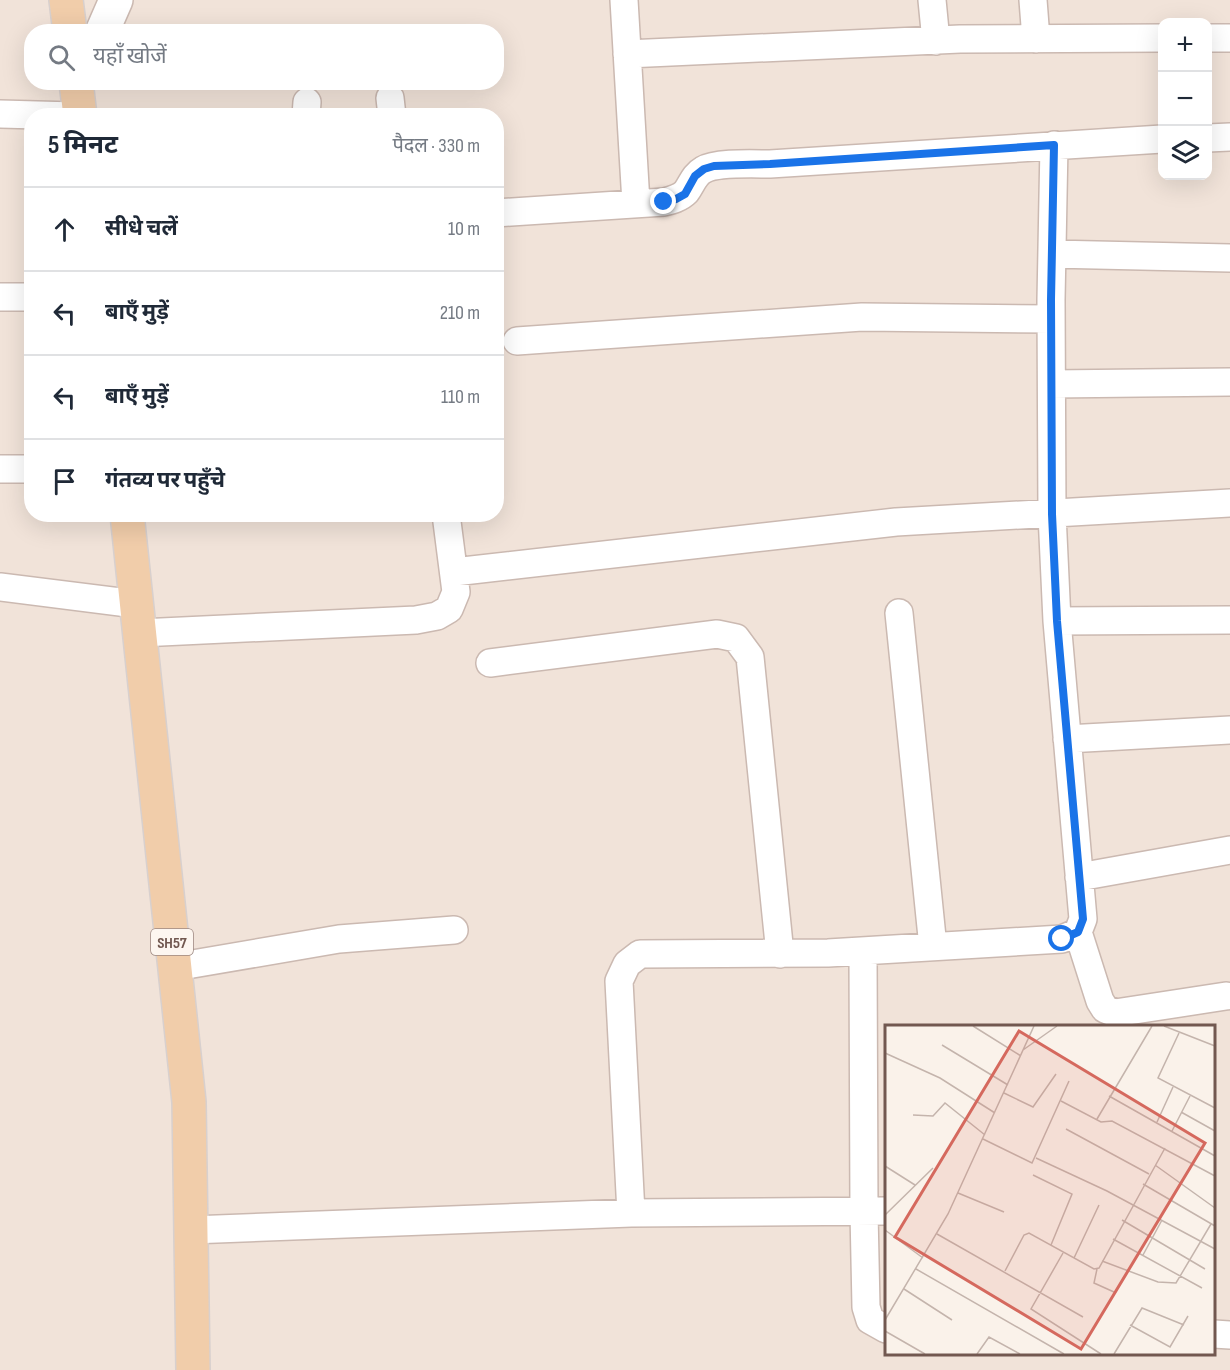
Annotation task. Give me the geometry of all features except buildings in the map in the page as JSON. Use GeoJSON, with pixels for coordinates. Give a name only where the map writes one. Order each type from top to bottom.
{"type":"FeatureCollection","features":[{"type":"Feature","properties":{"kind":"main road"},"geometry":{"type":"LineString","coordinates":[[66,0],[69,24]]}},
{"type":"Feature","properties":{"kind":"main road"},"geometry":{"type":"LineString","coordinates":[[77,90],[79,108]]}},
{"type":"Feature","properties":{"kind":"main road","name":"SH57"},"geometry":{"type":"LineString","coordinates":[[128,522],[189,1102],[193,1370]]}},
{"type":"Feature","properties":{"kind":"street"},"geometry":{"type":"LineString","coordinates":[[106,24],[116,0]]}},
{"type":"Feature","properties":{"kind":"street"},"geometry":{"type":"LineString","coordinates":[[624,0],[636,203]]}},
{"type":"Feature","properties":{"kind":"street"},"geometry":{"type":"LineString","coordinates":[[932,0],[936,41]]}},
{"type":"Feature","properties":{"kind":"street"},"geometry":{"type":"LineString","coordinates":[[1033,0],[1035,39]]}},
{"type":"Feature","properties":{"kind":"street"},"geometry":{"type":"LineString","coordinates":[[627,54],[936,41],[1158,38]]}},
{"type":"Feature","properties":{"kind":"street"},"geometry":{"type":"LineString","coordinates":[[1212,38],[1230,38]]}},
{"type":"Feature","properties":{"kind":"street"},"geometry":{"type":"LineString","coordinates":[[0,114],[24,115]]}},
{"type":"Feature","properties":{"kind":"street"},"geometry":{"type":"LineString","coordinates":[[1212,138],[1230,137]]}},
{"type":"Feature","properties":{"kind":"street"},"geometry":{"type":"LineString","coordinates":[[504,212],[664,202],[685,194],[695,176],[704,169],[714,166],[1158,139]]}},
{"type":"Feature","properties":{"kind":"street"},"geometry":{"type":"LineString","coordinates":[[1054,145],[1051,319],[1052,514],[1057,621],[1083,919],[1078,932],[1100,1001],[1105,1009],[1115,1013],[1226,996]]}},
{"type":"Feature","properties":{"kind":"street"},"geometry":{"type":"LineString","coordinates":[[1052,254],[1230,258]]}},
{"type":"Feature","properties":{"kind":"street"},"geometry":{"type":"LineString","coordinates":[[0,297],[24,297]]}},
{"type":"Feature","properties":{"kind":"street"},"geometry":{"type":"LineString","coordinates":[[517,341],[862,317],[1051,319]]}},
{"type":"Feature","properties":{"kind":"street"},"geometry":{"type":"LineString","coordinates":[[1052,384],[1230,382]]}},
{"type":"Feature","properties":{"kind":"street"},"geometry":{"type":"LineString","coordinates":[[0,469],[24,469]]}},
{"type":"Feature","properties":{"kind":"street"},"geometry":{"type":"LineString","coordinates":[[454,572],[896,522],[1230,503]]}},
{"type":"Feature","properties":{"kind":"street"},"geometry":{"type":"LineString","coordinates":[[0,587],[138,619],[416,620],[437,616],[449,609],[456,592],[447,522]]}},
{"type":"Feature","properties":{"kind":"street"},"geometry":{"type":"LineString","coordinates":[[899,613],[933,947]]}},
{"type":"Feature","properties":{"kind":"street"},"geometry":{"type":"LineString","coordinates":[[1057,621],[1230,620]]}},
{"type":"Feature","properties":{"kind":"street"},"geometry":{"type":"LineString","coordinates":[[490,663],[717,634],[736,638],[750,657],[780,954]]}},
{"type":"Feature","properties":{"kind":"street"},"geometry":{"type":"LineString","coordinates":[[1067,739],[1230,730]]}},
{"type":"Feature","properties":{"kind":"street"},"geometry":{"type":"LineString","coordinates":[[1079,877],[1230,850]]}},
{"type":"Feature","properties":{"kind":"street"},"geometry":{"type":"LineString","coordinates":[[175,967],[339,939],[454,930]]}},
{"type":"Feature","properties":{"kind":"street"},"geometry":{"type":"LineString","coordinates":[[631,1213],[619,981],[627,964],[640,954],[863,952],[1062,939],[1078,932]]}},
{"type":"Feature","properties":{"kind":"street"},"geometry":{"type":"LineString","coordinates":[[863,952],[875,1212],[866,1306],[870,1320],[885,1328]]}},
{"type":"Feature","properties":{"kind":"street"},"geometry":{"type":"LineString","coordinates":[[191,1230],[631,1213],[875,1212]]}},
{"type":"Feature","properties":{"kind":"street"},"geometry":{"type":"LineString","coordinates":[[1215,1334],[1230,1335]]}},
{"type":"Feature","properties":{"kind":"shaded area"},"geometry":{"type":"Polygon","coordinates":[[[0,0],[1230,0],[1230,1370],[0,1370],[0,0]]]}},
{"type":"Feature","properties":{"kind":"route"},"geometry":{"type":"LineString","coordinates":[[664,202],[685,194],[695,176],[704,169],[714,166],[1054,145],[1051,300],[1052,514],[1057,621],[1083,919],[1078,932],[1062,939]]}}]}
